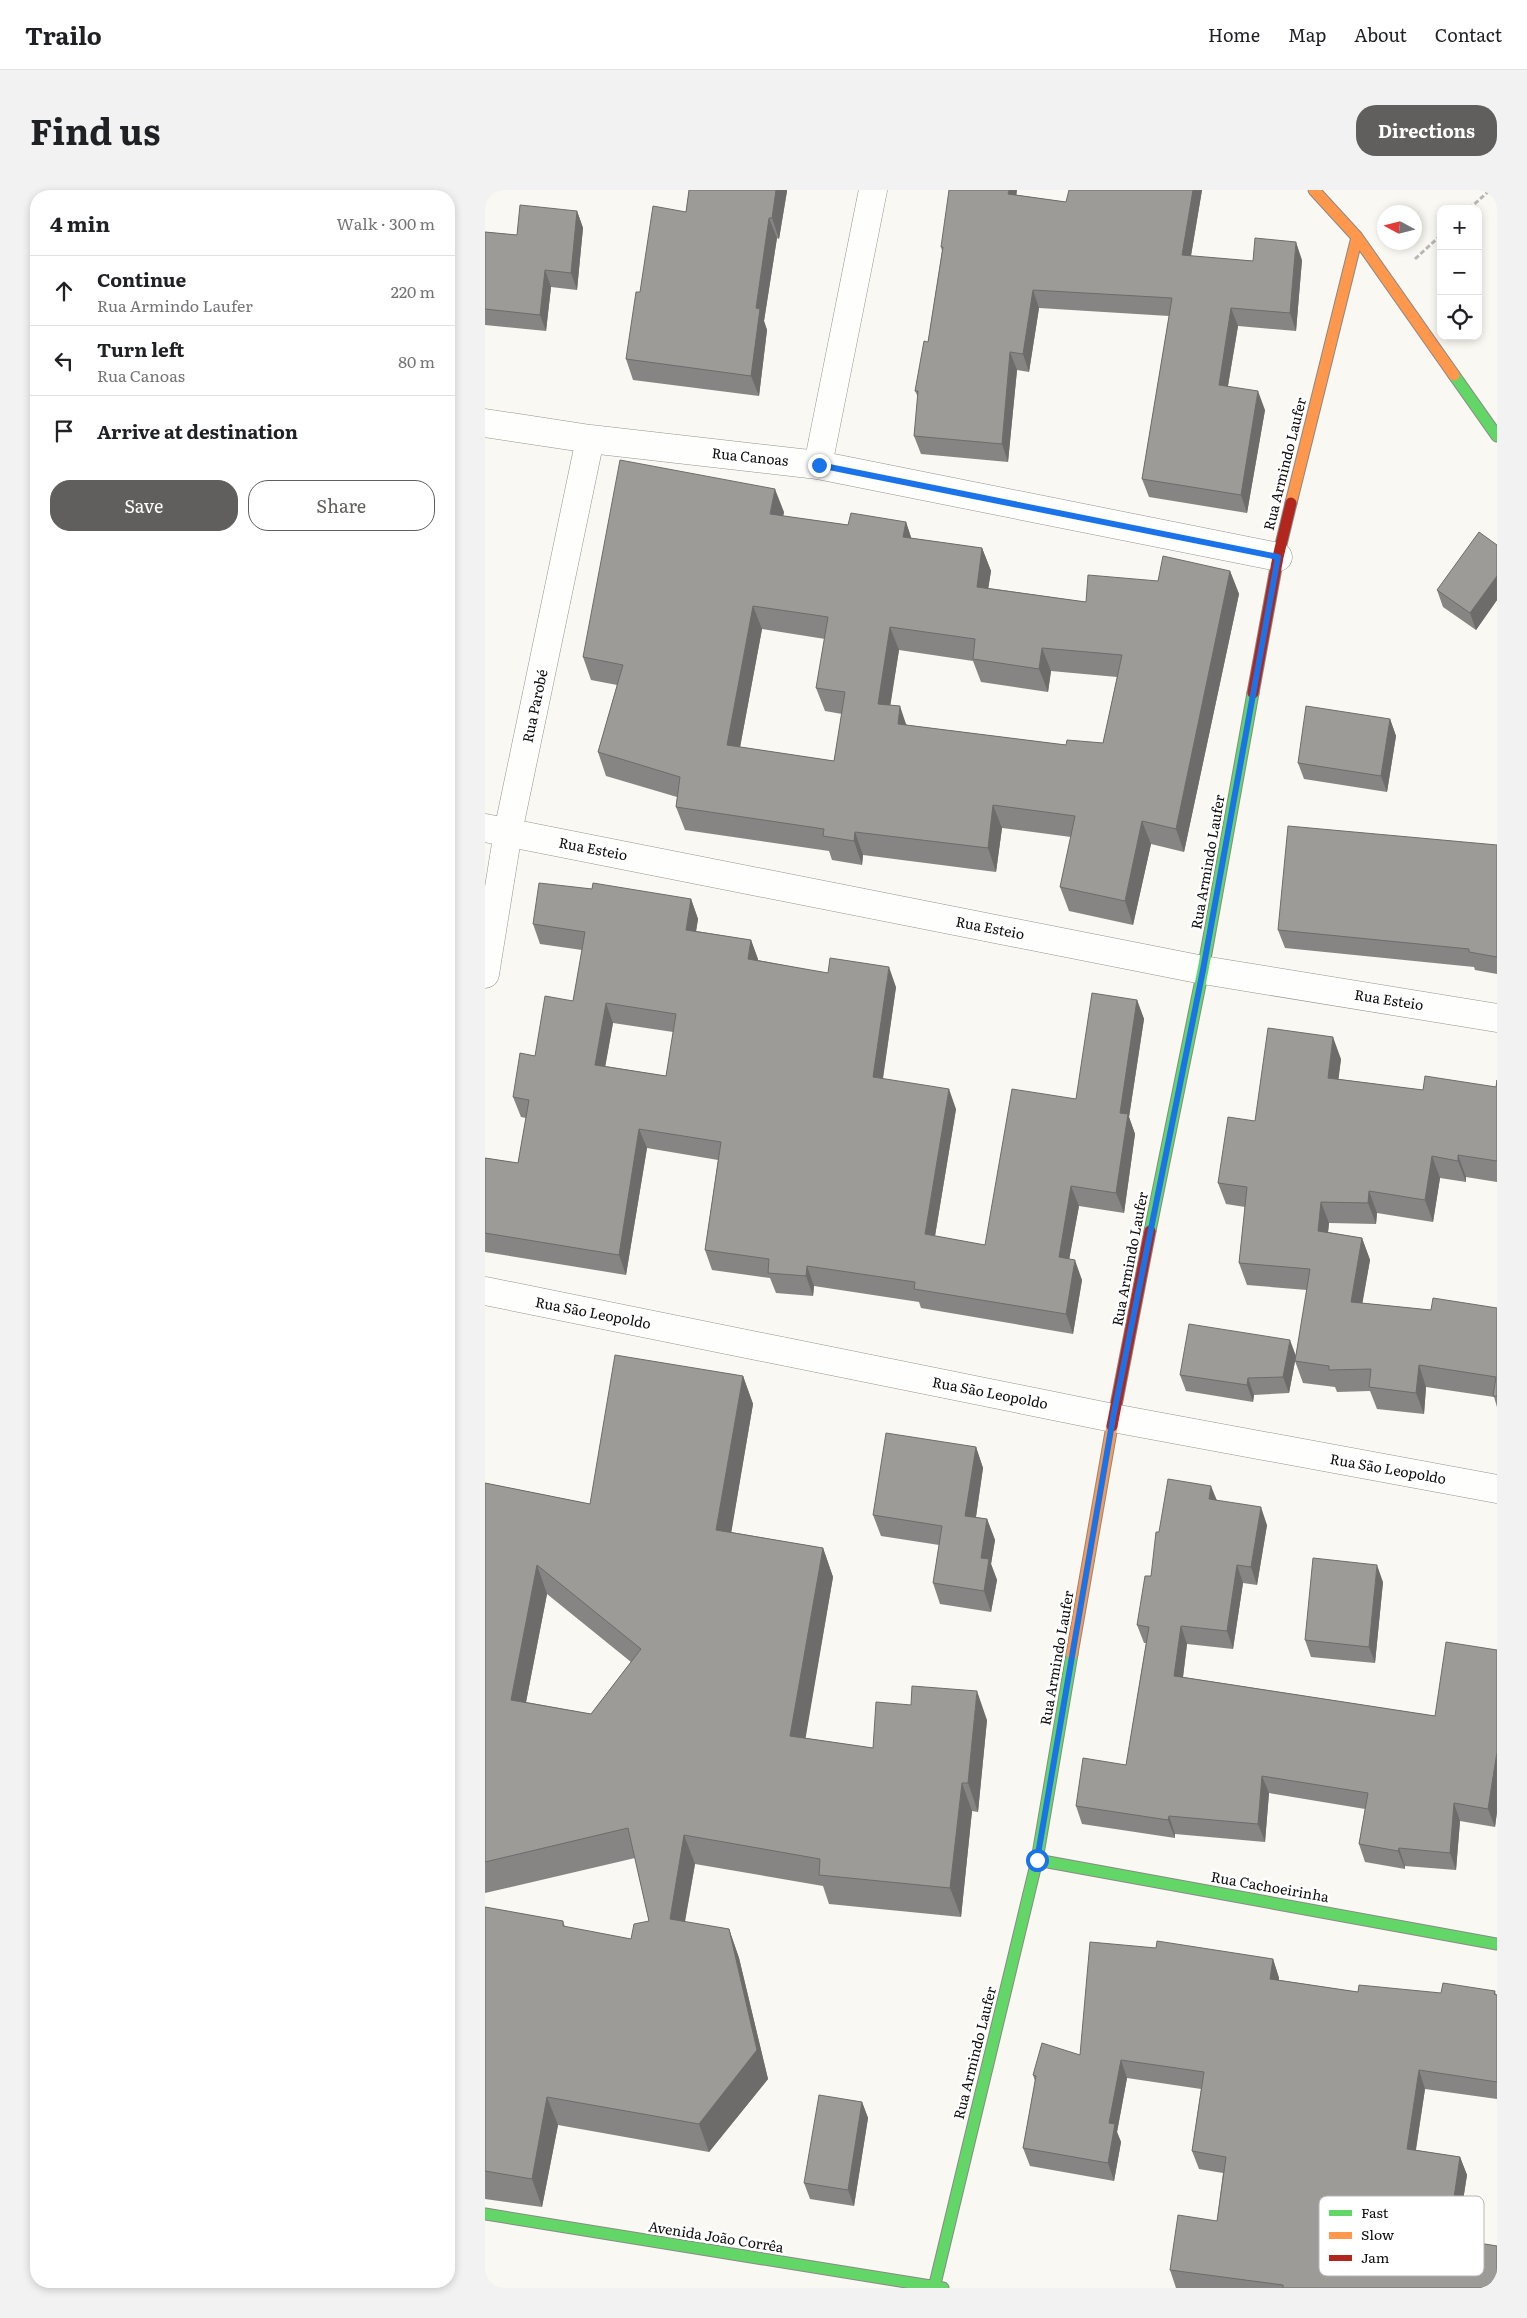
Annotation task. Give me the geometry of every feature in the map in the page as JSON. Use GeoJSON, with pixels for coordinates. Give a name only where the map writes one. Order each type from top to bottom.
{"type":"FeatureCollection","features":[{"type":"Feature","properties":{"kind":"street"},"geometry":{"type":"LineString","coordinates":[[819,465],[873,190]]}},
{"type":"Feature","properties":{"kind":"street"},"geometry":{"type":"LineString","coordinates":[[1314,190],[1357,237],[1497,436]]}},
{"type":"Feature","properties":{"kind":"street","name":"Rua Armindo Laufer"},"geometry":{"type":"LineString","coordinates":[[937,2288],[1037,1860],[1113,1418],[1203,970],[1278,557],[1357,237]]}},
{"type":"Feature","properties":{"kind":"street","name":"Rua Canoas"},"geometry":{"type":"LineString","coordinates":[[485,423],[590,439],[819,465],[1278,557]]}},
{"type":"Feature","properties":{"kind":"street","name":"Rua Parobé"},"geometry":{"type":"LineString","coordinates":[[485,974],[497,830],[590,439]]}},
{"type":"Feature","properties":{"kind":"street","name":"Rua Esteio"},"geometry":{"type":"LineString","coordinates":[[497,830],[1203,970],[1497,1018]]}},
{"type":"Feature","properties":{"kind":"street","name":"Rua São Leopoldo"},"geometry":{"type":"LineString","coordinates":[[485,1291],[1113,1418],[1497,1489]]}},
{"type":"Feature","properties":{"kind":"street","name":"Rua Cachoeirinha"},"geometry":{"type":"LineString","coordinates":[[1037,1860],[1497,1944]]}},
{"type":"Feature","properties":{"kind":"street","name":"Avenida João Corrêa"},"geometry":{"type":"LineString","coordinates":[[485,2214],[937,2288]]}},
{"type":"Feature","properties":{"kind":"path"},"geometry":{"type":"LineString","coordinates":[[1473,205],[1490,190]]}},
{"type":"Feature","properties":{"kind":"building"},"geometry":{"type":"Polygon","coordinates":[[[689,190],[776,190],[772,218],[769,218],[756,308],[760,309],[751,376],[626,359],[636,292],[640,292],[653,206],[686,212],[689,190]]]}},
{"type":"Feature","properties":{"kind":"building"},"geometry":{"type":"Polygon","coordinates":[[[949,190],[1009,190],[1008,194],[1066,202],[1069,190],[1193,190],[1182,255],[1253,261],[1255,238],[1296,242],[1290,313],[1231,308],[1219,385],[1258,391],[1241,495],[1142,479],[1172,298],[1033,290],[1023,354],[1010,352],[1002,444],[914,436],[918,391],[915,391],[924,341],[928,342],[943,247],[941,247],[949,190]]]}},
{"type":"Feature","properties":{"kind":"building"},"geometry":{"type":"Polygon","coordinates":[[[520,205],[577,211],[571,273],[545,270],[540,315],[485,309],[485,232],[517,235],[520,205]]]}},
{"type":"Feature","properties":{"kind":"building"},"geometry":{"type":"Polygon","coordinates":[[[620,460],[775,489],[770,514],[848,525],[851,513],[906,522],[903,537],[982,548],[977,587],[1086,602],[1088,575],[1158,581],[1163,556],[1230,571],[1176,829],[1142,821],[1125,901],[1060,887],[1075,816],[993,805],[988,848],[855,832],[854,841],[823,836],[824,829],[676,807],[680,777],[598,752],[623,665],[583,657],[620,460]],[[753,606],[727,745],[834,761],[845,692],[816,688],[828,617],[753,606]],[[890,627],[878,704],[900,706],[898,724],[1066,745],[1067,740],[1103,743],[1122,655],[1042,648],[1039,669],[973,659],[975,639],[890,627]]]}},
{"type":"Feature","properties":{"kind":"building"},"geometry":{"type":"Polygon","coordinates":[[[1479,532],[1497,545],[1497,576],[1470,613],[1437,590],[1479,532]]]}},
{"type":"Feature","properties":{"kind":"building"},"geometry":{"type":"Polygon","coordinates":[[[1306,706],[1390,719],[1381,776],[1298,763],[1306,706]]]}},
{"type":"Feature","properties":{"kind":"building"},"geometry":{"type":"Polygon","coordinates":[[[1288,826],[1497,845],[1497,957],[1469,952],[1469,949],[1278,930],[1288,826]]]}},
{"type":"Feature","properties":{"kind":"building"},"geometry":{"type":"Polygon","coordinates":[[[539,883],[592,889],[593,883],[691,899],[686,930],[751,940],[748,959],[828,973],[830,958],[889,967],[873,1077],[949,1089],[925,1234],[985,1245],[1012,1089],[1076,1099],[1092,993],[1137,1000],[1120,1113],[1128,1114],[1116,1193],[1071,1186],[1059,1257],[1075,1260],[1066,1314],[914,1289],[915,1282],[807,1266],[806,1276],[768,1273],[769,1259],[705,1250],[721,1142],[639,1129],[619,1255],[485,1233],[485,1158],[518,1163],[529,1100],[513,1097],[520,1053],[535,1056],[545,996],[573,1001],[585,932],[533,924],[539,883]],[[606,1003],[595,1065],[666,1076],[676,1014],[606,1003]]]}},
{"type":"Feature","properties":{"kind":"building"},"geometry":{"type":"Polygon","coordinates":[[[1268,1028],[1333,1037],[1328,1078],[1423,1090],[1425,1076],[1496,1087],[1497,1080],[1497,1161],[1458,1155],[1458,1161],[1432,1156],[1425,1200],[1369,1191],[1368,1203],[1321,1202],[1318,1231],[1362,1238],[1351,1302],[1431,1310],[1433,1298],[1497,1308],[1497,1396],[1493,1396],[1496,1377],[1419,1365],[1416,1393],[1369,1387],[1371,1369],[1329,1370],[1329,1366],[1295,1361],[1310,1269],[1239,1263],[1247,1187],[1218,1183],[1228,1117],[1255,1121],[1268,1028]]]}},
{"type":"Feature","properties":{"kind":"building"},"geometry":{"type":"Polygon","coordinates":[[[1189,1324],[1290,1340],[1283,1377],[1248,1378],[1247,1385],[1180,1375],[1189,1324]]]}},
{"type":"Feature","properties":{"kind":"building"},"geometry":{"type":"Polygon","coordinates":[[[615,1355],[743,1376],[716,1530],[823,1548],[790,1736],[873,1748],[876,1702],[911,1705],[912,1686],[977,1691],[968,1783],[962,1783],[950,1888],[819,1875],[820,1859],[684,1835],[670,1919],[729,1929],[757,2050],[699,2124],[547,2097],[532,2179],[485,2171],[485,1907],[563,1921],[563,1926],[631,1939],[634,1924],[649,1921],[628,1828],[485,1862],[485,1483],[590,1504],[615,1355]],[[537,1565],[511,1700],[591,1714],[641,1649],[537,1565]]]}},
{"type":"Feature","properties":{"kind":"building"},"geometry":{"type":"Polygon","coordinates":[[[886,1433],[976,1447],[965,1516],[987,1519],[981,1558],[989,1559],[984,1591],[933,1583],[942,1526],[873,1515],[886,1433]]]}},
{"type":"Feature","properties":{"kind":"building"},"geometry":{"type":"Polygon","coordinates":[[[1168,1479],[1211,1486],[1209,1499],[1261,1507],[1251,1567],[1237,1565],[1227,1631],[1181,1626],[1174,1676],[1435,1716],[1446,1642],[1497,1650],[1497,1752],[1488,1809],[1454,1803],[1450,1853],[1399,1848],[1398,1851],[1359,1844],[1368,1793],[1262,1776],[1258,1824],[1169,1816],[1168,1820],[1076,1806],[1083,1758],[1126,1765],[1149,1627],[1137,1625],[1145,1576],[1151,1576],[1156,1532],[1159,1532],[1168,1479]]]}},
{"type":"Feature","properties":{"kind":"building"},"geometry":{"type":"Polygon","coordinates":[[[1313,1558],[1377,1565],[1369,1647],[1305,1640],[1313,1558]]]}},
{"type":"Feature","properties":{"kind":"building"},"geometry":{"type":"Polygon","coordinates":[[[1157,1941],[1273,1959],[1270,1979],[1358,1992],[1359,1985],[1441,1993],[1443,1983],[1495,1991],[1494,1994],[1497,1995],[1497,2082],[1419,2070],[1407,2149],[1460,2157],[1454,2196],[1319,2196],[1319,2276],[1484,2276],[1484,2244],[1497,2246],[1497,2288],[1283,2288],[1283,2285],[1170,2270],[1178,2215],[1217,2221],[1226,2157],[1192,2151],[1204,2072],[1121,2060],[1109,2123],[1115,2124],[1108,2163],[1023,2148],[1036,2076],[1033,2075],[1042,2043],[1080,2055],[1090,1942],[1156,1948],[1157,1941]]]}},
{"type":"Feature","properties":{"kind":"building"},"geometry":{"type":"Polygon","coordinates":[[[819,2095],[862,2102],[848,2190],[804,2183],[819,2095]]]}},
{"type":"Feature","properties":{"kind":"traffic: fast"},"geometry":{"type":"LineString","coordinates":[[1454,375],[1497,436]]}},
{"type":"Feature","properties":{"kind":"traffic: fast"},"geometry":{"type":"LineString","coordinates":[[1150,1231],[1203,970],[1253,693]]}},
{"type":"Feature","properties":{"kind":"traffic: fast"},"geometry":{"type":"LineString","coordinates":[[934,2288],[1037,1860],[1072,1654]]}},
{"type":"Feature","properties":{"kind":"traffic: fast"},"geometry":{"type":"LineString","coordinates":[[1037,1860],[1497,1944]]}},
{"type":"Feature","properties":{"kind":"traffic: fast"},"geometry":{"type":"LineString","coordinates":[[485,2214],[943,2288]]}},
{"type":"Feature","properties":{"kind":"traffic: slow"},"geometry":{"type":"LineString","coordinates":[[1314,190],[1357,237],[1454,375]]}},
{"type":"Feature","properties":{"kind":"traffic: slow"},"geometry":{"type":"LineString","coordinates":[[1291,503],[1357,237]]}},
{"type":"Feature","properties":{"kind":"traffic: slow"},"geometry":{"type":"LineString","coordinates":[[1072,1654],[1112,1426]]}},
{"type":"Feature","properties":{"kind":"traffic: jam"},"geometry":{"type":"LineString","coordinates":[[1253,693],[1278,557],[1291,503]]}},
{"type":"Feature","properties":{"kind":"traffic: jam"},"geometry":{"type":"LineString","coordinates":[[1112,1426],[1150,1231]]}},
{"type":"Feature","properties":{"kind":"route"},"geometry":{"type":"LineString","coordinates":[[819,465],[1278,557],[1203,970],[1113,1418],[1037,1860]]}}]}
